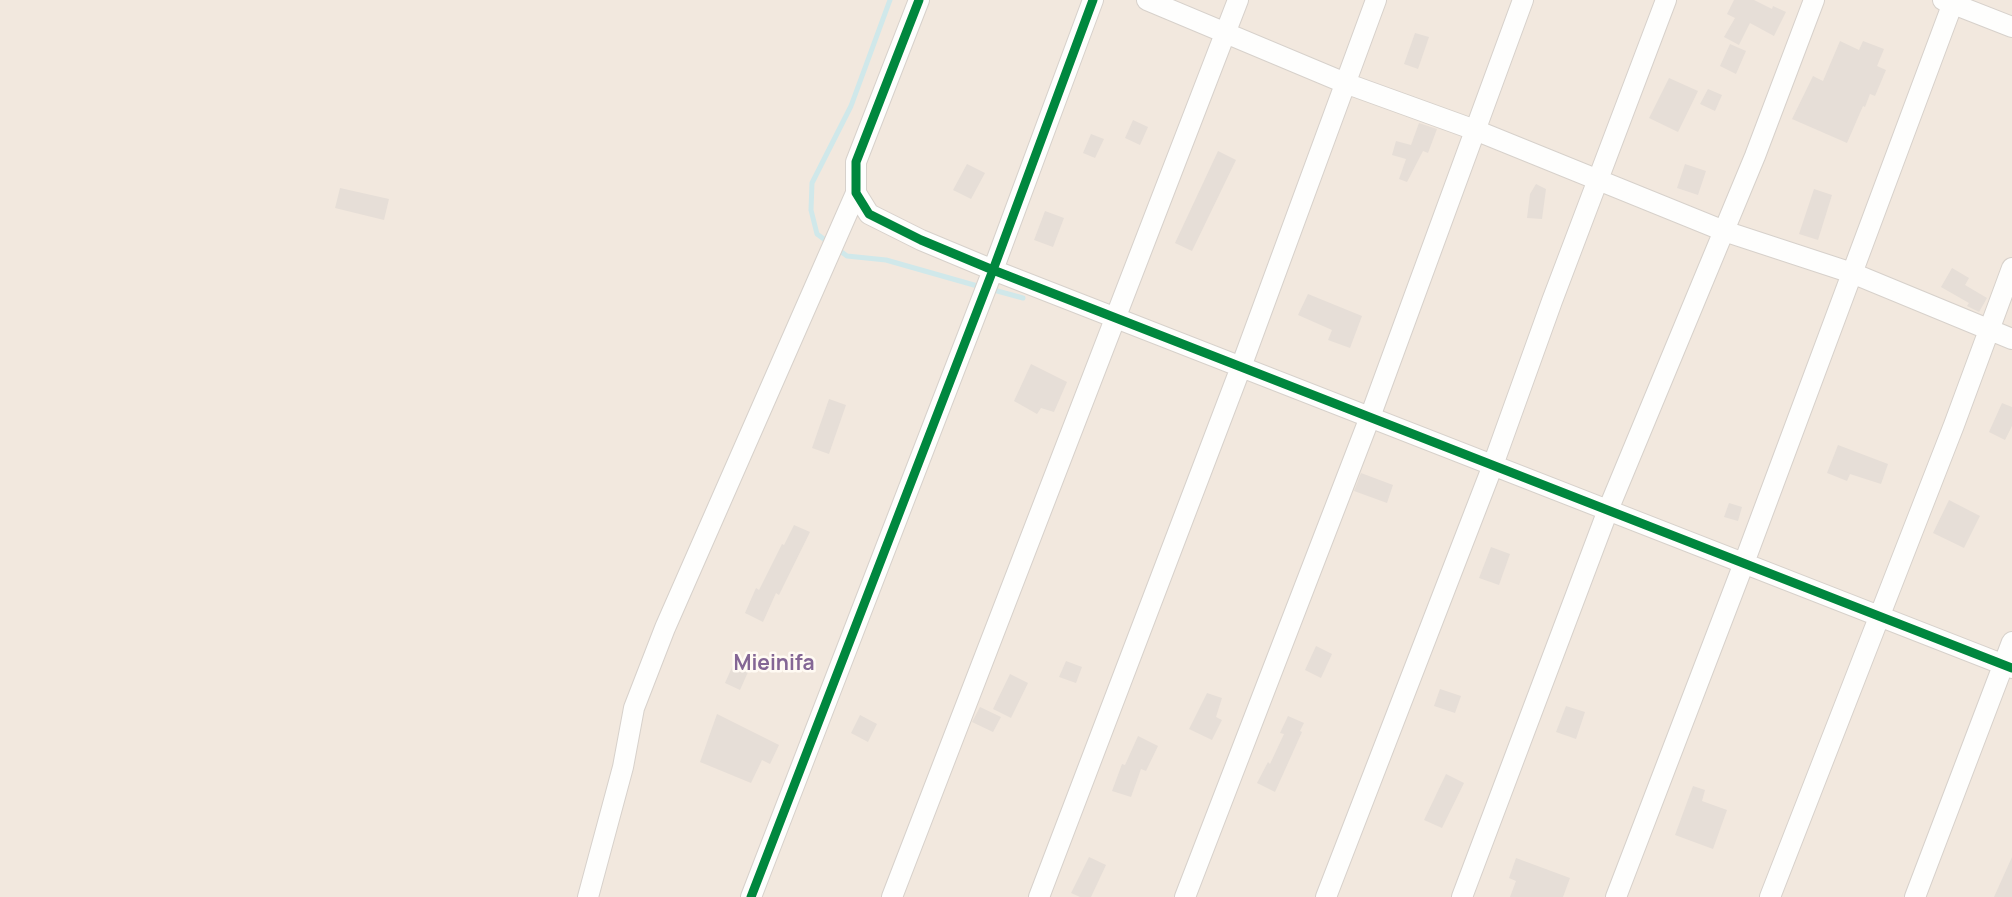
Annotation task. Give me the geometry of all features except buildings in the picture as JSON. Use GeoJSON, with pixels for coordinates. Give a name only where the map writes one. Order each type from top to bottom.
{"type":"FeatureCollection","features":[{"type":"Feature","properties":{"kind":"street"},"geometry":{"type":"LineString","coordinates":[[588,897],[623,767],[634,708],[665,628],[856,193],[856,162],[919,0]]}},
{"type":"Feature","properties":{"kind":"street"},"geometry":{"type":"LineString","coordinates":[[751,897],[993,270],[1093,0]]}},
{"type":"Feature","properties":{"kind":"street"},"geometry":{"type":"LineString","coordinates":[[1147,0],[1345,83],[1475,130],[1724,231],[1852,273],[2012,339]]}},
{"type":"Feature","properties":{"kind":"street"},"geometry":{"type":"LineString","coordinates":[[892,897],[1238,0]]}},
{"type":"Feature","properties":{"kind":"street"},"geometry":{"type":"LineString","coordinates":[[1039,897],[1241,367],[1376,0]]}},
{"type":"Feature","properties":{"kind":"street"},"geometry":{"type":"LineString","coordinates":[[1185,897],[1370,417],[1523,0]]}},
{"type":"Feature","properties":{"kind":"street"},"geometry":{"type":"LineString","coordinates":[[1326,897],[1493,465],[1666,0]]}},
{"type":"Feature","properties":{"kind":"street"},"geometry":{"type":"LineString","coordinates":[[1462,897],[1608,510],[1755,156],[1814,0]]}},
{"type":"Feature","properties":{"kind":"street"},"geometry":{"type":"LineString","coordinates":[[1616,897],[1744,563],[1950,1],[2012,27]]}},
{"type":"Feature","properties":{"kind":"street"},"geometry":{"type":"LineString","coordinates":[[856,193],[869,214],[921,240],[993,270],[2008,666]]}},
{"type":"Feature","properties":{"kind":"street"},"geometry":{"type":"LineString","coordinates":[[1770,897],[1880,616],[2012,267]]}},
{"type":"Feature","properties":{"kind":"street"},"geometry":{"type":"LineString","coordinates":[[1915,897],[2008,666],[2012,642]]}},
{"type":"Feature","properties":{"kind":"shaded area"},"geometry":{"type":"Polygon","coordinates":[[[0,0],[2012,0],[2012,897],[0,897],[0,0]]]}},
{"type":"Feature","properties":{"kind":"waterway"},"geometry":{"type":"LineString","coordinates":[[890,0],[851,106],[812,183],[811,210],[817,234],[847,256],[886,260],[981,287]]}},
{"type":"Feature","properties":{"kind":"waterway"},"geometry":{"type":"LineString","coordinates":[[990,289],[1023,298]]}},
{"type":"Feature","properties":{"kind":"cycle path"},"geometry":{"type":"LineString","coordinates":[[919,0],[856,162],[856,193],[869,214],[921,240],[993,270],[2012,668]]}},
{"type":"Feature","properties":{"kind":"cycle path"},"geometry":{"type":"LineString","coordinates":[[751,897],[993,270],[1093,0]]}},
{"type":"Feature","properties":{"kind":"district","name":"Mieinifa"},"geometry":{"type":"Point","coordinates":[774,664]}}]}
